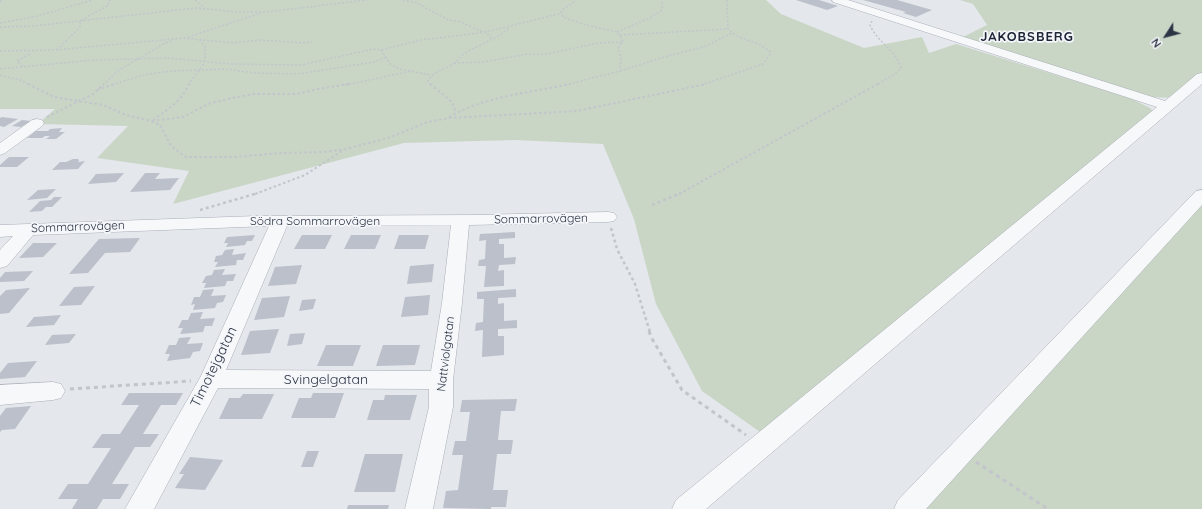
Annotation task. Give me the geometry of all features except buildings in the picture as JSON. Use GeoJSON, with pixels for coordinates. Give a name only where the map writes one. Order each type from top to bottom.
{"type":"FeatureCollection","features":[{"type":"Feature","properties":{"kind":"street"},"geometry":{"type":"LineString","coordinates":[[837,0],[1168,106]]}},
{"type":"Feature","properties":{"kind":"street"},"geometry":{"type":"LineString","coordinates":[[686,509],[1202,77]]}},
{"type":"Feature","properties":{"kind":"street"},"geometry":{"type":"LineString","coordinates":[[0,150],[36,123]]}},
{"type":"Feature","properties":{"kind":"street"},"geometry":{"type":"LineString","coordinates":[[908,509],[1202,195]]}},
{"type":"Feature","properties":{"kind":"street","name":"Sommarrovägen"},"geometry":{"type":"LineString","coordinates":[[468,220],[608,218]]}},
{"type":"Feature","properties":{"kind":"street","name":"Södra Sommarrovägen"},"geometry":{"type":"LineString","coordinates":[[156,224],[280,221],[468,220]]}},
{"type":"Feature","properties":{"kind":"street","name":"Nattviolgatan"},"geometry":{"type":"LineString","coordinates":[[419,509],[441,407],[441,380],[452,303],[468,220]]}},
{"type":"Feature","properties":{"kind":"street","name":"Timotejgatan"},"geometry":{"type":"LineString","coordinates":[[139,509],[211,380],[280,221]]}},
{"type":"Feature","properties":{"kind":"street","name":"Sommarrovägen"},"geometry":{"type":"LineString","coordinates":[[0,231],[156,224]]}},
{"type":"Feature","properties":{"kind":"street"},"geometry":{"type":"LineString","coordinates":[[0,262],[29,229]]}},
{"type":"Feature","properties":{"kind":"street","name":"Svingelgatan"},"geometry":{"type":"LineString","coordinates":[[211,380],[441,380]]}},
{"type":"Feature","properties":{"kind":"street"},"geometry":{"type":"LineString","coordinates":[[0,395],[53,390]]}},
{"type":"Feature","properties":{"kind":"path"},"geometry":{"type":"LineString","coordinates":[[0,23],[38,16],[92,0]]}},
{"type":"Feature","properties":{"kind":"path"},"geometry":{"type":"LineString","coordinates":[[80,21],[109,6],[108,2],[111,0]]}},
{"type":"Feature","properties":{"kind":"path"},"geometry":{"type":"LineString","coordinates":[[195,0],[206,8]]}},
{"type":"Feature","properties":{"kind":"path"},"geometry":{"type":"LineString","coordinates":[[0,27],[80,21],[196,8],[238,12],[266,12],[367,0]]}},
{"type":"Feature","properties":{"kind":"path"},"geometry":{"type":"LineString","coordinates":[[403,0],[417,3],[448,20],[461,22],[486,32],[492,39]]}},
{"type":"Feature","properties":{"kind":"path"},"geometry":{"type":"LineString","coordinates":[[562,13],[561,11],[566,6],[576,0]]}},
{"type":"Feature","properties":{"kind":"path"},"geometry":{"type":"LineString","coordinates":[[617,32],[650,18],[662,10],[662,0]]}},
{"type":"Feature","properties":{"kind":"path"},"geometry":{"type":"LineString","coordinates":[[0,75],[20,80],[45,94],[54,97],[103,105],[126,115],[151,121],[160,125],[172,146],[186,157],[235,157],[281,153],[324,152],[346,149],[388,138],[428,122],[449,118],[577,111],[615,104],[707,84],[763,64],[771,53],[763,46],[735,36],[728,29],[727,0]]}},
{"type":"Feature","properties":{"kind":"path"},"geometry":{"type":"LineString","coordinates":[[36,123],[97,90],[119,70],[165,43],[197,35],[237,20],[266,12]]}},
{"type":"Feature","properties":{"kind":"path"},"geometry":{"type":"LineString","coordinates":[[0,69],[94,60],[168,58],[205,60],[231,64],[301,65],[373,49],[381,50],[421,40],[486,32],[562,13]]}},
{"type":"Feature","properties":{"kind":"path"},"geometry":{"type":"LineString","coordinates":[[562,13],[563,16],[570,20],[617,32],[624,40],[618,49],[621,58],[620,71]]}},
{"type":"Feature","properties":{"kind":"path"},"geometry":{"type":"LineString","coordinates":[[652,205],[680,193],[848,102],[895,74],[901,68],[900,60],[873,34],[870,25],[877,13]]}},
{"type":"Feature","properties":{"kind":"path"},"geometry":{"type":"LineString","coordinates":[[56,50],[80,27],[80,21]]}},
{"type":"Feature","properties":{"kind":"path"},"geometry":{"type":"LineString","coordinates":[[454,63],[456,59],[503,34],[510,26]]}},
{"type":"Feature","properties":{"kind":"path"},"geometry":{"type":"LineString","coordinates":[[620,35],[728,29]]}},
{"type":"Feature","properties":{"kind":"path"},"geometry":{"type":"LineString","coordinates":[[449,118],[456,113],[486,102],[603,77],[671,55],[688,52],[704,47],[732,33]]}},
{"type":"Feature","properties":{"kind":"path"},"geometry":{"type":"LineString","coordinates":[[151,121],[172,107],[186,91],[189,83],[200,70],[205,60],[206,56],[204,52],[206,48],[197,35]]}},
{"type":"Feature","properties":{"kind":"path"},"geometry":{"type":"LineString","coordinates":[[0,52],[56,50],[183,38],[233,43],[260,40],[303,43],[312,42]]}},
{"type":"Feature","properties":{"kind":"path"},"geometry":{"type":"LineString","coordinates":[[456,113],[456,106],[448,97],[430,86],[428,81],[431,75],[454,63],[483,62],[528,54],[547,54],[575,50],[585,45],[622,42]]}},
{"type":"Feature","properties":{"kind":"path"},"geometry":{"type":"LineString","coordinates":[[381,50],[391,65],[400,69],[431,75]]}},
{"type":"Feature","properties":{"kind":"path"},"geometry":{"type":"LineString","coordinates":[[23,66],[17,62],[29,54],[29,52]]}},
{"type":"Feature","properties":{"kind":"path"},"geometry":{"type":"LineString","coordinates":[[97,90],[143,75],[171,71],[226,69],[272,74],[298,74],[374,62],[386,57]]}},
{"type":"Feature","properties":{"kind":"path"},"geometry":{"type":"LineString","coordinates":[[151,121],[183,117],[208,104],[232,98],[254,94],[297,94],[412,71]]}},
{"type":"Feature","properties":{"kind":"path"},"geometry":{"type":"LineString","coordinates":[[197,211],[257,193],[305,175],[327,163],[346,149]]}},
{"type":"Feature","properties":{"kind":"path"},"geometry":{"type":"LineString","coordinates":[[608,218],[617,249],[635,284],[651,337],[682,390],[762,446]]}},
{"type":"Feature","properties":{"kind":"path"},"geometry":{"type":"LineString","coordinates":[[53,390],[211,380]]}},
{"type":"Feature","properties":{"kind":"path"},"geometry":{"type":"LineString","coordinates":[[961,452],[1048,509]]}},
{"type":"Feature","properties":{"kind":"green space"},"geometry":{"type":"Polygon","coordinates":[[[0,0],[766,0],[781,14],[864,48],[922,37],[929,53],[956,44],[1130,98],[1150,108],[1157,115],[770,439],[702,391],[656,304],[634,219],[603,144],[515,140],[404,143],[173,204],[189,171],[97,158],[128,126],[38,124],[55,109],[0,109],[0,0]]]}},
{"type":"Feature","properties":{"kind":"green space"},"geometry":{"type":"Polygon","coordinates":[[[960,0],[1202,0],[1202,77],[1177,98],[1153,97],[961,38],[987,25],[973,4],[960,0]]]}},
{"type":"Feature","properties":{"kind":"green space"},"geometry":{"type":"Polygon","coordinates":[[[1202,195],[1202,509],[908,509],[1202,195]]]}},
{"type":"Feature","properties":{"kind":"district","name":"JAKOBSBERG"},"geometry":{"type":"Point","coordinates":[1027,37]}}]}
